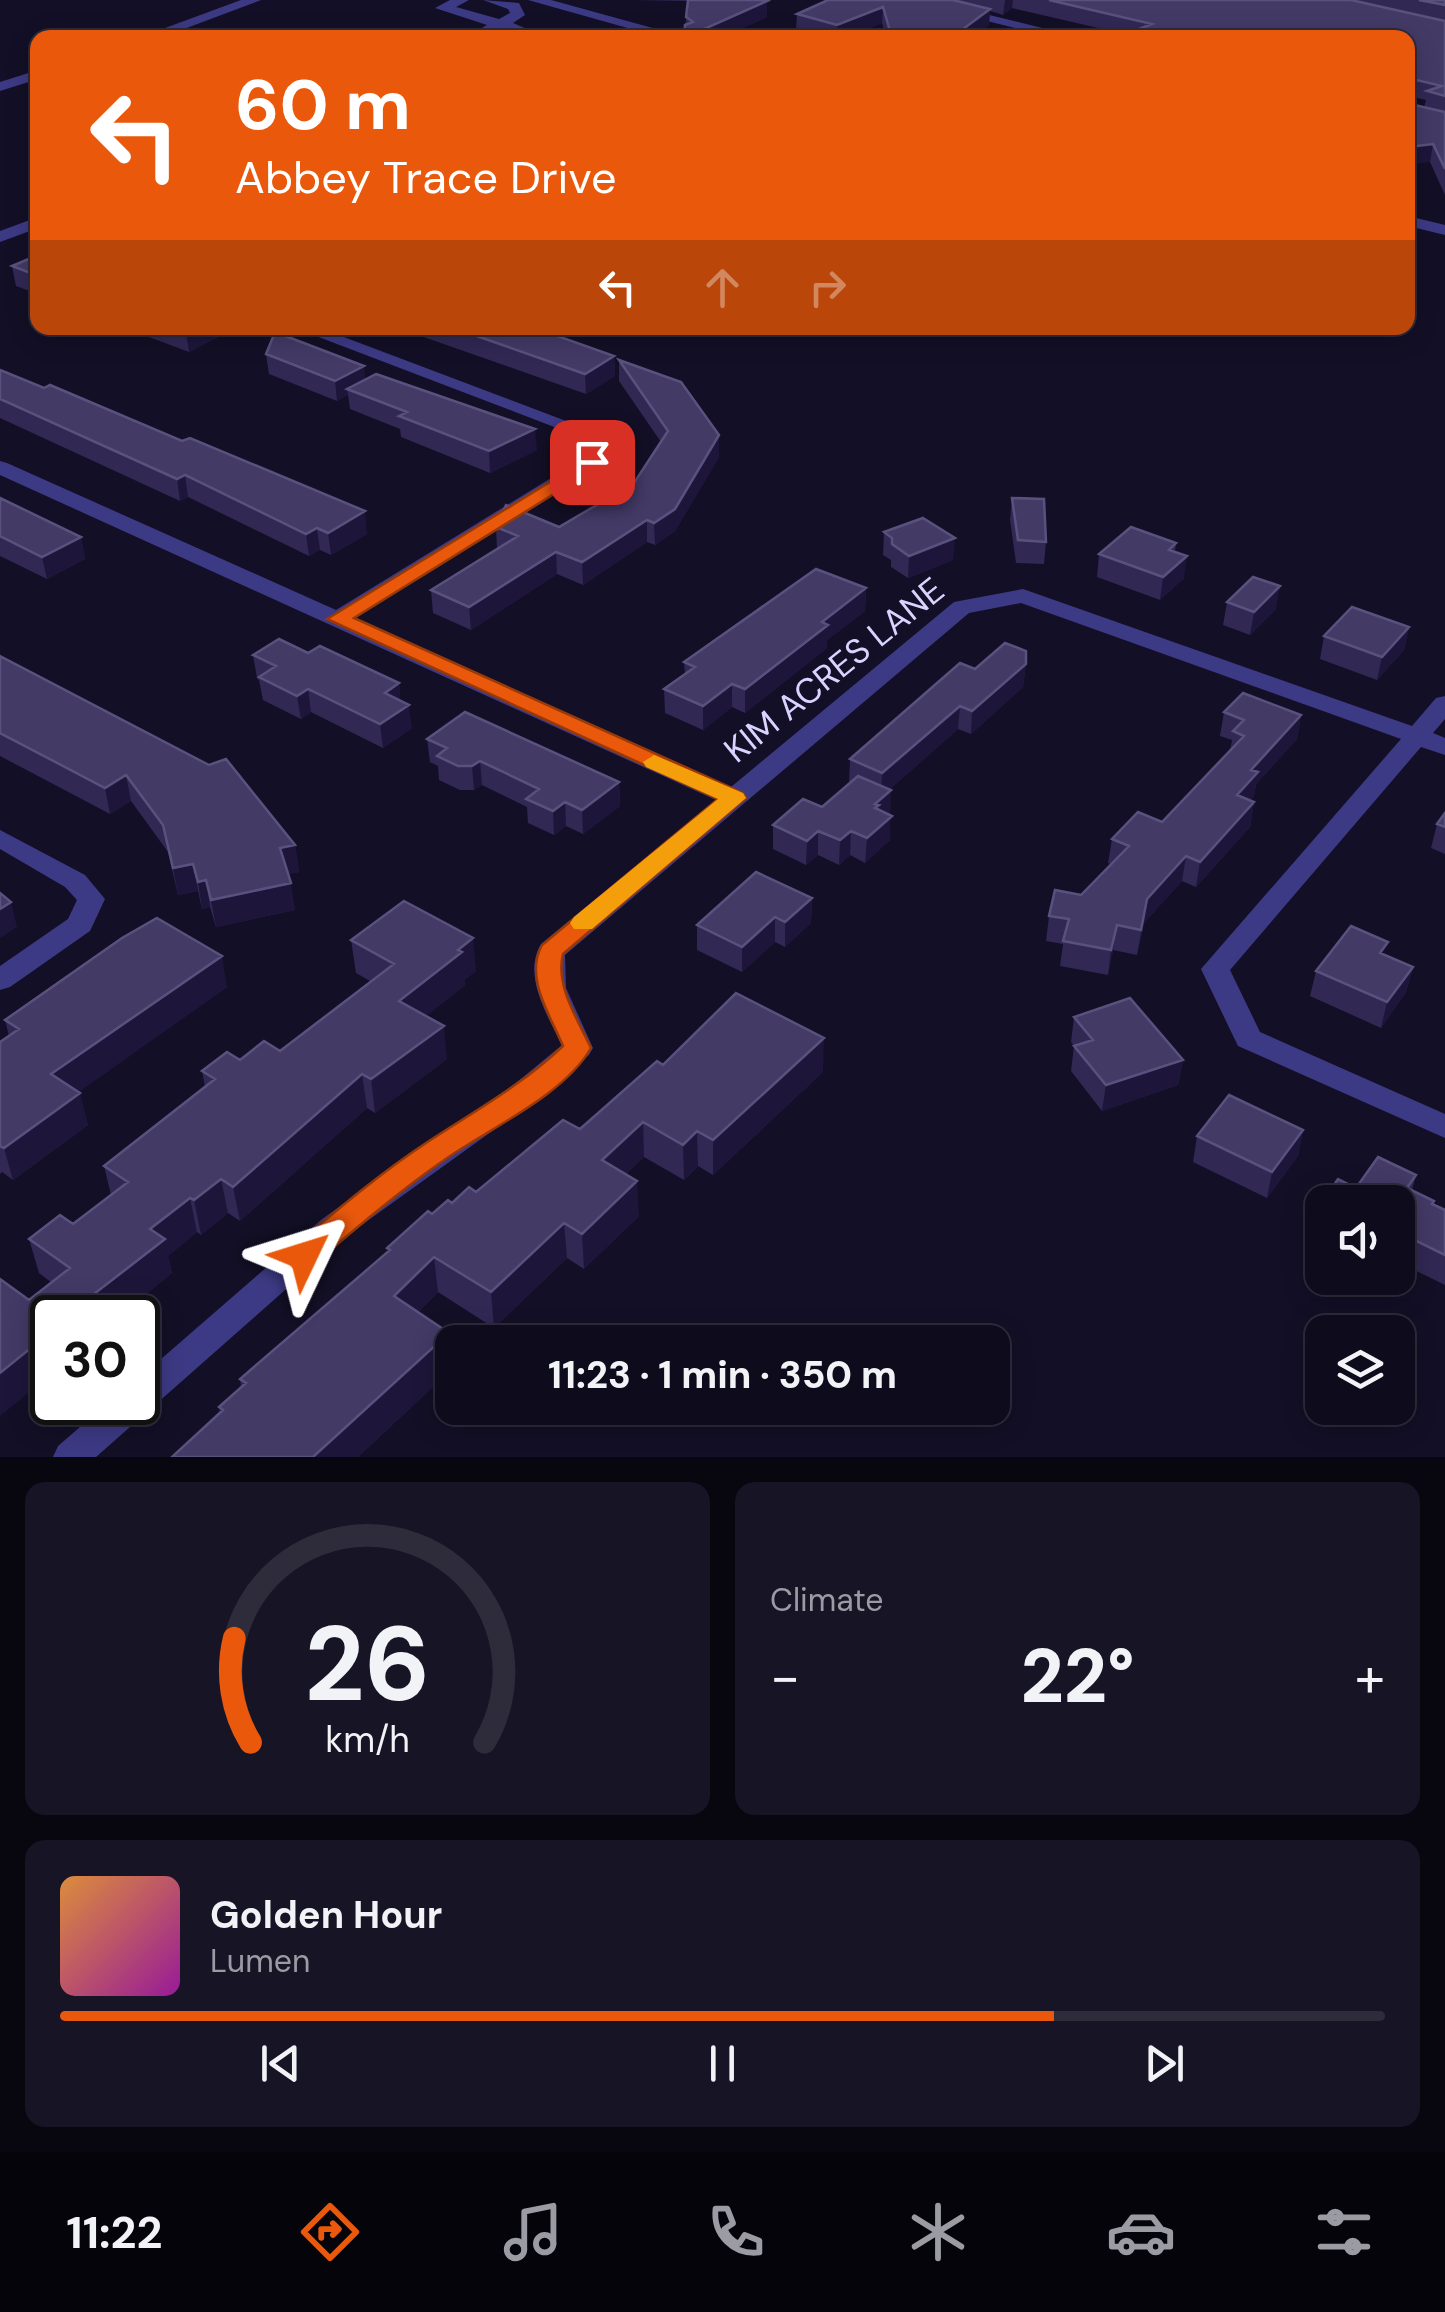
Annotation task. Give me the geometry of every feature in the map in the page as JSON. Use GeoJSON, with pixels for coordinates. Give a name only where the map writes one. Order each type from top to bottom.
{"type":"FeatureCollection","features":[{"type":"Feature","properties":{"kind":"street"},"geometry":{"type":"LineString","coordinates":[[168,30],[254,0]]}},
{"type":"Feature","properties":{"kind":"street"},"geometry":{"type":"LineString","coordinates":[[462,0],[442,8],[498,30]]}},
{"type":"Feature","properties":{"kind":"street"},"geometry":{"type":"LineString","coordinates":[[490,0],[514,6],[518,14],[502,30]]}},
{"type":"Feature","properties":{"kind":"street"},"geometry":{"type":"LineString","coordinates":[[535,0],[651,30]]}},
{"type":"Feature","properties":{"kind":"street"},"geometry":{"type":"LineString","coordinates":[[520,30],[593,0]]}},
{"type":"Feature","properties":{"kind":"street"},"geometry":{"type":"LineString","coordinates":[[910,0],[1038,30]]}},
{"type":"Feature","properties":{"kind":"street"},"geometry":{"type":"LineString","coordinates":[[0,87],[30,77]]}},
{"type":"Feature","properties":{"kind":"street"},"geometry":{"type":"LineString","coordinates":[[1415,223],[1445,230]]}},
{"type":"Feature","properties":{"kind":"street"},"geometry":{"type":"LineString","coordinates":[[0,237],[30,227]]}},
{"type":"Feature","properties":{"kind":"street"},"geometry":{"type":"LineString","coordinates":[[323,335],[593,435],[592,462],[338,619]]}},
{"type":"Feature","properties":{"kind":"street"},"geometry":{"type":"LineString","coordinates":[[0,467],[734,798]]}},
{"type":"Feature","properties":{"kind":"street","name":"KIM ACRES LANE"},"geometry":{"type":"LineString","coordinates":[[160,1380],[359,1208],[432,1153],[544,1080],[578,1048],[552,991],[547,966],[551,951],[962,607],[1023,596],[1445,747]]}},
{"type":"Feature","properties":{"kind":"street"},"geometry":{"type":"LineString","coordinates":[[1445,703],[1215,968],[1249,1039],[1445,1127]]}},
{"type":"Feature","properties":{"kind":"street"},"geometry":{"type":"LineString","coordinates":[[0,838],[74,881],[91,899],[80,924],[0,980]]}},
{"type":"Feature","properties":{"kind":"street"},"geometry":{"type":"LineString","coordinates":[[72,1457],[109,1425]]}},
{"type":"Feature","properties":{"kind":"building"},"geometry":{"type":"Polygon","coordinates":[[[688,0],[767,1],[702,30],[685,30],[685,25],[693,22],[686,17],[688,0]]]}},
{"type":"Feature","properties":{"kind":"building"},"geometry":{"type":"Polygon","coordinates":[[[828,0],[953,0],[990,9],[962,30],[890,30],[883,7],[837,25],[797,14],[828,0]]]}},
{"type":"Feature","properties":{"kind":"building"},"geometry":{"type":"Polygon","coordinates":[[[1049,0],[1351,0],[1445,21],[1445,96],[1427,91],[1442,86],[1415,80],[1415,30],[1137,30],[1152,24],[1049,0]]]}},
{"type":"Feature","properties":{"kind":"building"},"geometry":{"type":"Polygon","coordinates":[[[1419,0],[1445,0],[1445,5],[1419,0]]]}},
{"type":"Feature","properties":{"kind":"building"},"geometry":{"type":"Polygon","coordinates":[[[1415,105],[1445,112],[1445,169],[1433,144],[1415,146],[1415,105]]]}},
{"type":"Feature","properties":{"kind":"building"},"geometry":{"type":"Polygon","coordinates":[[[30,258],[30,273],[12,266],[30,258]]]}},
{"type":"Feature","properties":{"kind":"building"},"geometry":{"type":"Polygon","coordinates":[[[274,335],[283,335],[364,366],[335,381],[266,354],[274,335]]]}},
{"type":"Feature","properties":{"kind":"building"},"geometry":{"type":"Polygon","coordinates":[[[474,335],[555,335],[614,356],[585,374],[474,335]]]}},
{"type":"Feature","properties":{"kind":"building"},"geometry":{"type":"Polygon","coordinates":[[[619,360],[681,382],[719,435],[675,509],[654,523],[647,520],[582,562],[556,552],[469,607],[431,590],[518,536],[496,527],[506,505],[559,527],[634,483],[668,431],[619,360]]]}},
{"type":"Feature","properties":{"kind":"building"},"geometry":{"type":"Polygon","coordinates":[[[0,370],[44,388],[50,385],[182,441],[190,438],[365,511],[328,533],[317,528],[306,534],[185,475],[177,479],[0,399],[0,370]]]}},
{"type":"Feature","properties":{"kind":"building"},"geometry":{"type":"Polygon","coordinates":[[[376,374],[535,429],[489,451],[399,416],[407,412],[347,389],[376,374]]]}},
{"type":"Feature","properties":{"kind":"building"},"geometry":{"type":"Polygon","coordinates":[[[0,498],[81,537],[42,557],[0,536],[0,498]]]}},
{"type":"Feature","properties":{"kind":"building"},"geometry":{"type":"Polygon","coordinates":[[[1012,498],[1044,499],[1046,542],[1018,540],[1012,498]]]}},
{"type":"Feature","properties":{"kind":"building"},"geometry":{"type":"Polygon","coordinates":[[[923,518],[955,538],[909,556],[892,544],[892,538],[884,532],[923,518]]]}},
{"type":"Feature","properties":{"kind":"building"},"geometry":{"type":"Polygon","coordinates":[[[1131,527],[1176,543],[1169,550],[1187,556],[1163,577],[1099,554],[1131,527]]]}},
{"type":"Feature","properties":{"kind":"building"},"geometry":{"type":"Polygon","coordinates":[[[816,569],[866,588],[822,622],[828,625],[745,689],[732,684],[703,706],[664,689],[695,667],[684,662],[816,569]]]}},
{"type":"Feature","properties":{"kind":"building"},"geometry":{"type":"Polygon","coordinates":[[[1253,577],[1280,586],[1254,612],[1227,602],[1253,577]]]}},
{"type":"Feature","properties":{"kind":"building"},"geometry":{"type":"Polygon","coordinates":[[[1352,607],[1409,627],[1382,657],[1324,636],[1352,607]]]}},
{"type":"Feature","properties":{"kind":"building"},"geometry":{"type":"Polygon","coordinates":[[[279,639],[308,653],[320,646],[399,683],[385,693],[409,705],[380,724],[308,689],[297,696],[259,677],[276,666],[253,655],[279,639]]]}},
{"type":"Feature","properties":{"kind":"building"},"geometry":{"type":"Polygon","coordinates":[[[1005,643],[1026,651],[1026,664],[972,711],[960,706],[882,773],[850,759],[960,663],[975,669],[1005,643]]]}},
{"type":"Feature","properties":{"kind":"building"},"geometry":{"type":"Polygon","coordinates":[[[0,656],[209,765],[226,759],[295,845],[280,848],[291,883],[211,900],[206,880],[198,882],[193,864],[173,868],[163,825],[126,775],[105,788],[0,733],[0,656]]]}},
{"type":"Feature","properties":{"kind":"building"},"geometry":{"type":"Polygon","coordinates":[[[1243,693],[1301,715],[1251,770],[1258,772],[1237,795],[1254,802],[1200,862],[1186,856],[1147,899],[1141,930],[1117,925],[1111,950],[1063,941],[1069,919],[1049,916],[1055,890],[1081,895],[1129,846],[1112,839],[1138,812],[1162,822],[1244,736],[1233,731],[1244,720],[1224,712],[1243,693]]]}},
{"type":"Feature","properties":{"kind":"building"},"geometry":{"type":"Polygon","coordinates":[[[465,712],[619,782],[582,810],[565,802],[553,811],[526,799],[539,789],[480,761],[472,766],[458,766],[437,756],[447,748],[427,739],[465,712]]]}},
{"type":"Feature","properties":{"kind":"building"},"geometry":{"type":"Polygon","coordinates":[[[858,776],[891,790],[875,808],[892,816],[867,838],[851,831],[840,840],[818,831],[807,841],[773,825],[803,799],[822,807],[858,776]]]}},
{"type":"Feature","properties":{"kind":"building"},"geometry":{"type":"Polygon","coordinates":[[[756,872],[812,898],[785,922],[775,917],[742,947],[697,925],[756,872]]]}},
{"type":"Feature","properties":{"kind":"building"},"geometry":{"type":"Polygon","coordinates":[[[0,893],[11,902],[0,909],[0,893]]]}},
{"type":"Feature","properties":{"kind":"building"},"geometry":{"type":"Polygon","coordinates":[[[404,901],[473,938],[458,950],[462,952],[399,1001],[444,1026],[371,1079],[362,1074],[233,1187],[221,1179],[194,1200],[190,1198],[150,1229],[165,1239],[93,1295],[35,1295],[70,1268],[29,1239],[60,1215],[73,1224],[128,1182],[104,1166],[215,1079],[202,1071],[227,1052],[240,1060],[264,1041],[280,1051],[394,964],[351,940],[404,901]]]}},
{"type":"Feature","properties":{"kind":"building"},"geometry":{"type":"Polygon","coordinates":[[[157,918],[222,956],[51,1074],[80,1093],[4,1148],[0,1146],[0,1042],[19,1029],[5,1020],[157,918]]]}},
{"type":"Feature","properties":{"kind":"building"},"geometry":{"type":"Polygon","coordinates":[[[1351,926],[1388,942],[1380,953],[1413,967],[1387,1002],[1316,971],[1351,926]]]}},
{"type":"Feature","properties":{"kind":"building"},"geometry":{"type":"Polygon","coordinates":[[[736,993],[824,1038],[713,1140],[697,1131],[683,1145],[643,1122],[602,1160],[637,1181],[582,1234],[564,1223],[491,1292],[434,1257],[394,1296],[437,1325],[435,1346],[313,1457],[172,1457],[223,1410],[219,1407],[246,1383],[240,1379],[390,1250],[387,1248],[428,1211],[432,1214],[448,1200],[452,1203],[469,1187],[476,1192],[563,1120],[580,1129],[657,1061],[663,1065],[736,993]]]}},
{"type":"Feature","properties":{"kind":"building"},"geometry":{"type":"Polygon","coordinates":[[[1130,998],[1183,1060],[1106,1085],[1074,1046],[1093,1040],[1074,1017],[1130,998]]]}},
{"type":"Feature","properties":{"kind":"building"},"geometry":{"type":"Polygon","coordinates":[[[1229,1095],[1303,1130],[1272,1172],[1197,1136],[1229,1095]]]}},
{"type":"Feature","properties":{"kind":"building"},"geometry":{"type":"Polygon","coordinates":[[[1378,1157],[1416,1175],[1409,1185],[1358,1185],[1378,1157]]]}},
{"type":"Feature","properties":{"kind":"building"},"geometry":{"type":"Polygon","coordinates":[[[1415,1192],[1445,1210],[1445,1255],[1415,1240],[1415,1192]]]}},
{"type":"Feature","properties":{"kind":"building"},"geometry":{"type":"Polygon","coordinates":[[[0,1279],[29,1300],[30,1349],[0,1373],[0,1279]]]}},
{"type":"Feature","properties":{"kind":"slow traffic"},"geometry":{"type":"LineString","coordinates":[[583,923],[734,798],[654,762]]}},
{"type":"Feature","properties":{"kind":"route"},"geometry":{"type":"LineString","coordinates":[[304,1256],[359,1208],[432,1153],[544,1080],[578,1048],[552,991],[547,966],[551,951],[734,798],[338,619],[592,462]]}}]}
